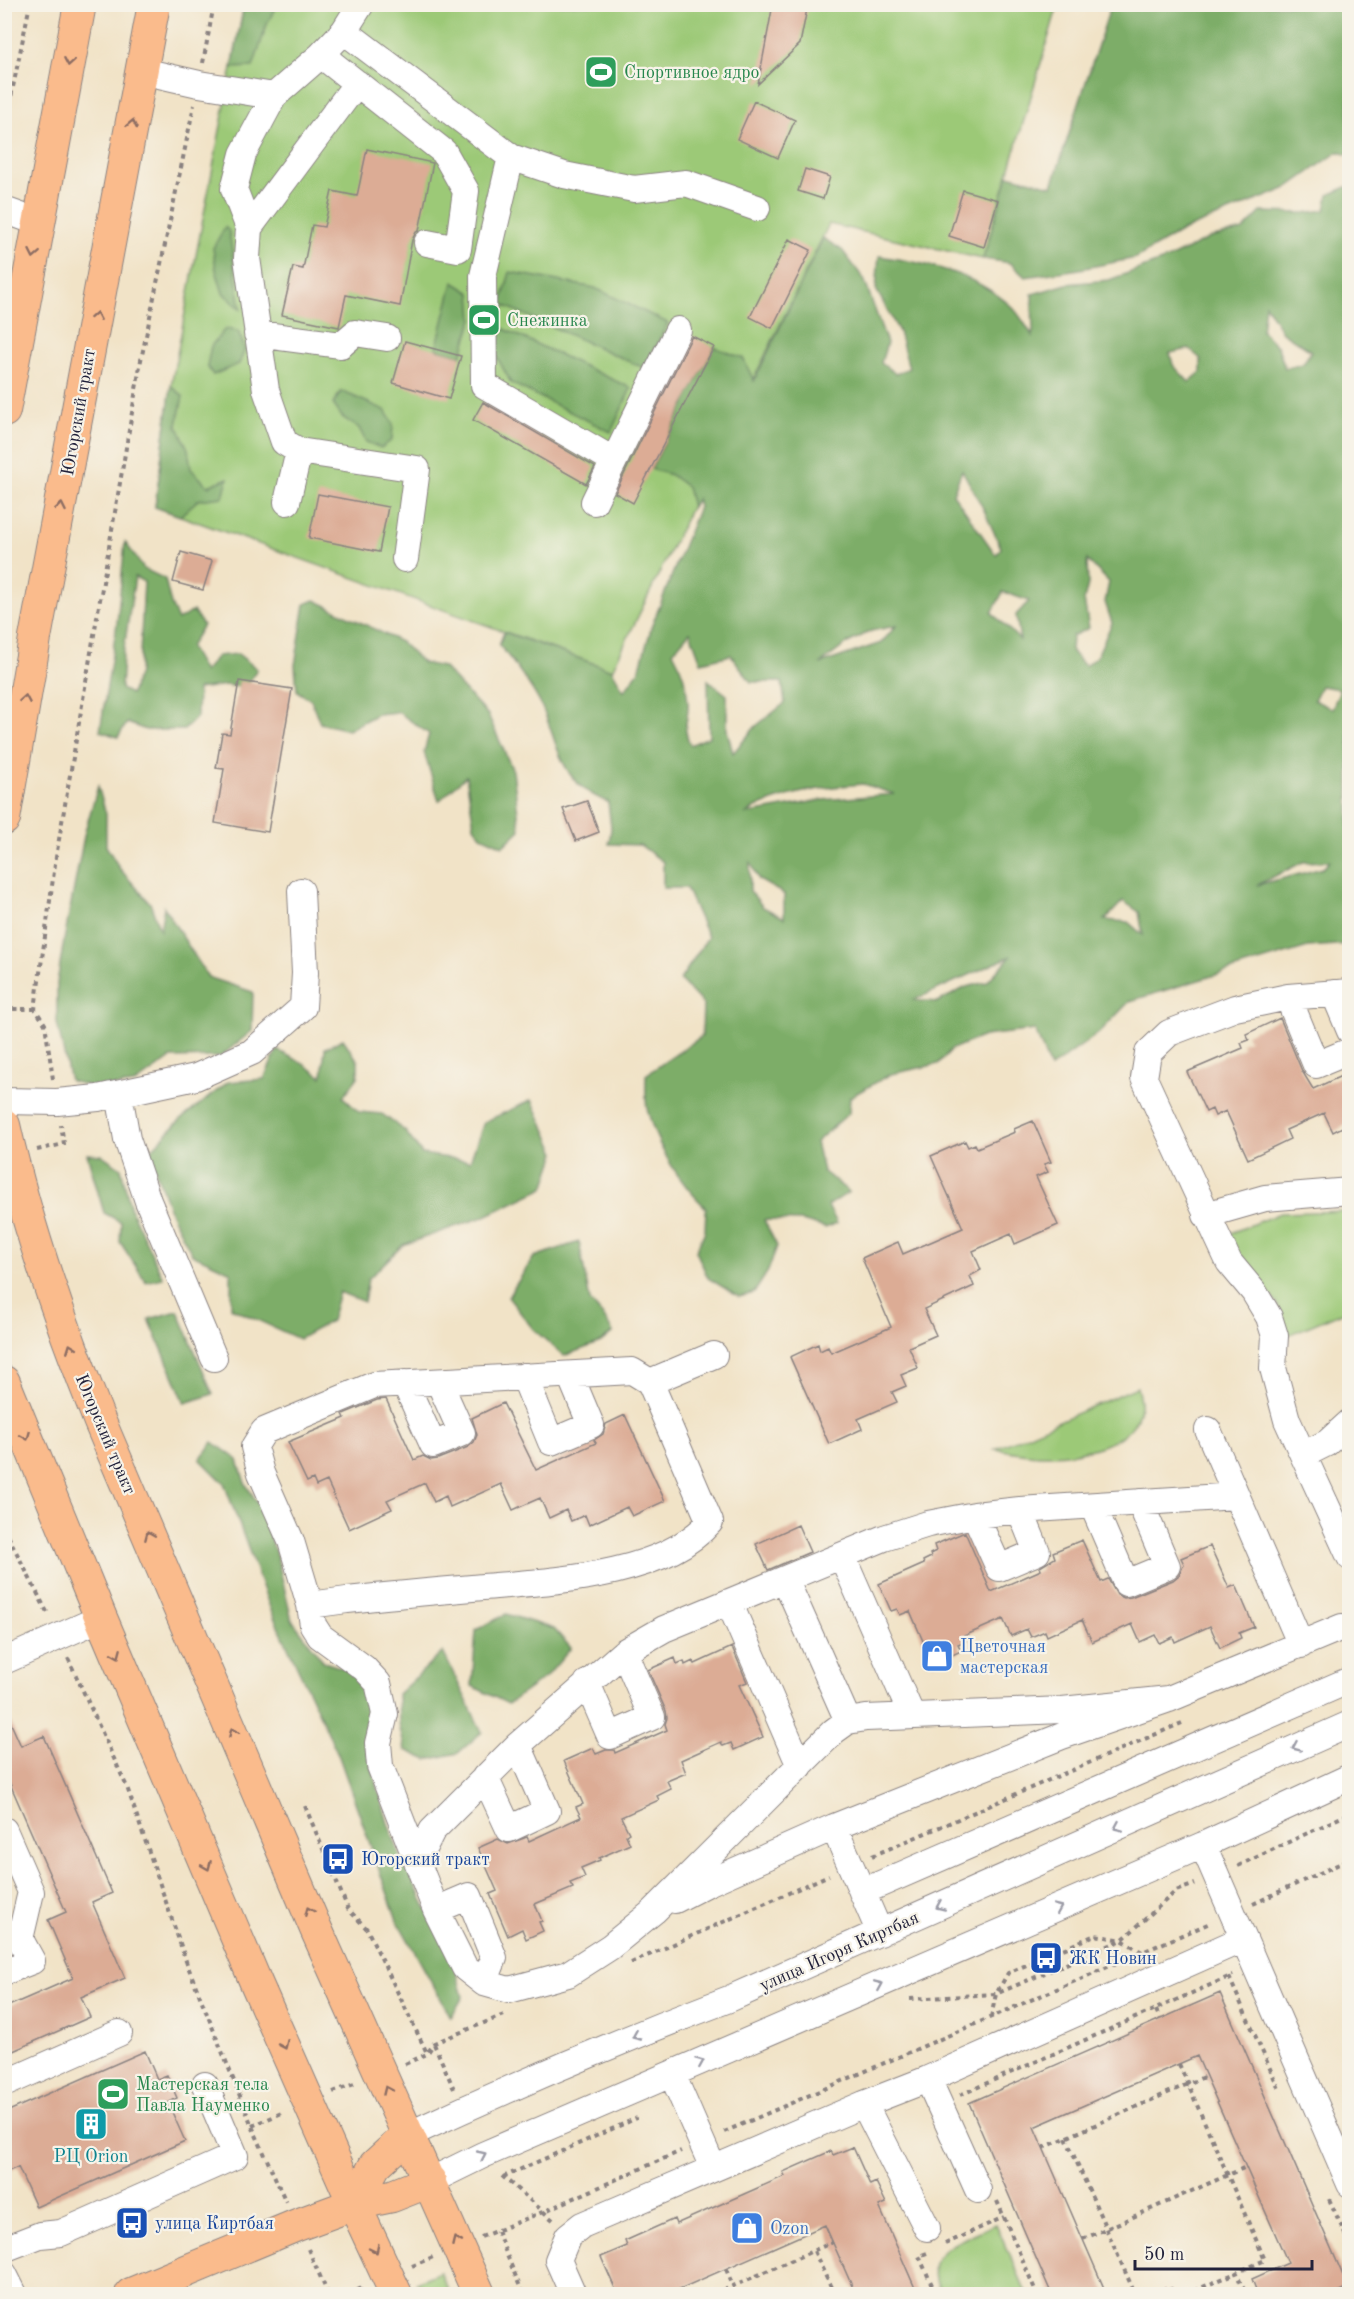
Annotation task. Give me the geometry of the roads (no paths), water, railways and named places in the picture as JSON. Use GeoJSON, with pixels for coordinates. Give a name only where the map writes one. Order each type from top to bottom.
{"type":"FeatureCollection","features":[{"type":"Feature","properties":{"kind":"main road"},"geometry":{"type":"LineString","coordinates":[[4,411],[80,4]]}},
{"type":"Feature","properties":{"kind":"main road","name":"Югорский тракт"},"geometry":{"type":"LineString","coordinates":[[4,819],[35,638],[154,4]]}},
{"type":"Feature","properties":{"kind":"main road","name":"Югорский тракт"},"geometry":{"type":"LineString","coordinates":[[4,1125],[28,1222],[71,1350],[312,1918],[479,2295]]}},
{"type":"Feature","properties":{"kind":"main road"},"geometry":{"type":"LineString","coordinates":[[4,1382],[101,1618],[309,2102],[392,2286]]}},
{"type":"Feature","properties":{"kind":"main road","name":"улица Игоря Киртбая"},"geometry":{"type":"LineString","coordinates":[[354,2204],[375,2165],[408,2135]]}},
{"type":"Feature","properties":{"kind":"main road"},"geometry":{"type":"LineString","coordinates":[[131,2295],[297,2225],[354,2204],[392,2196],[430,2181]]}},
{"type":"Feature","properties":{"kind":"street"},"geometry":{"type":"LineString","coordinates":[[361,4],[344,31],[321,56],[274,96],[243,154],[234,189],[249,228],[247,258],[266,390],[284,442],[298,451],[417,469],[405,559]]}},
{"type":"Feature","properties":{"kind":"street"},"geometry":{"type":"LineString","coordinates":[[344,31],[511,157],[564,175],[634,189],[687,183],[757,208]]}},
{"type":"Feature","properties":{"kind":"street"},"geometry":{"type":"LineString","coordinates":[[321,56],[444,152],[466,191],[458,249],[427,243]]}},
{"type":"Feature","properties":{"kind":"street"},"geometry":{"type":"LineString","coordinates":[[142,71],[199,84],[274,96]]}},
{"type":"Feature","properties":{"kind":"street"},"geometry":{"type":"LineString","coordinates":[[249,228],[357,83]]}},
{"type":"Feature","properties":{"kind":"street"},"geometry":{"type":"LineString","coordinates":[[511,157],[483,276],[484,385],[613,460]]}},
{"type":"Feature","properties":{"kind":"street"},"geometry":{"type":"LineString","coordinates":[[4,210],[40,222]]}},
{"type":"Feature","properties":{"kind":"street"},"geometry":{"type":"LineString","coordinates":[[594,502],[678,330]]}},
{"type":"Feature","properties":{"kind":"street"},"geometry":{"type":"LineString","coordinates":[[257,334],[341,345],[355,333],[387,338]]}},
{"type":"Feature","properties":{"kind":"street"},"geometry":{"type":"LineString","coordinates":[[287,502],[298,451]]}},
{"type":"Feature","properties":{"kind":"street"},"geometry":{"type":"LineString","coordinates":[[4,1101],[57,1102],[119,1094],[196,1077],[252,1052],[303,1007],[305,974],[301,891]]}},
{"type":"Feature","properties":{"kind":"street"},"geometry":{"type":"LineString","coordinates":[[1350,1031],[1342,992],[1288,997],[1235,1008],[1169,1033],[1148,1053],[1144,1078],[1229,1262],[1254,1292],[1269,1317],[1275,1336],[1274,1368],[1287,1420],[1350,1557]]}},
{"type":"Feature","properties":{"kind":"street"},"geometry":{"type":"LineString","coordinates":[[1288,997],[1316,1065],[1350,1051]]}},
{"type":"Feature","properties":{"kind":"street"},"geometry":{"type":"LineString","coordinates":[[119,1094],[127,1139],[148,1201],[214,1358]]}},
{"type":"Feature","properties":{"kind":"street"},"geometry":{"type":"LineString","coordinates":[[1206,1215],[1265,1198],[1350,1191]]}},
{"type":"Feature","properties":{"kind":"street"},"geometry":{"type":"LineString","coordinates":[[650,1382],[714,1354]]}},
{"type":"Feature","properties":{"kind":"street"},"geometry":{"type":"LineString","coordinates":[[310,1605],[586,1577],[662,1556],[697,1537],[710,1522],[650,1382],[632,1371],[374,1385],[264,1431],[254,1447],[261,1473],[291,1541],[310,1605],[313,1625],[320,1636],[364,1668],[378,1683],[385,1714],[378,1743],[380,1766],[436,1910],[465,1968],[484,1983],[509,1990],[568,1974],[610,1947],[703,1875],[800,1766],[834,1731],[848,1721],[866,1718],[1062,1710],[1169,1699]]}},
{"type":"Feature","properties":{"kind":"street"},"geometry":{"type":"LineString","coordinates":[[524,1376],[551,1442],[591,1425],[570,1375]]}},
{"type":"Feature","properties":{"kind":"street"},"geometry":{"type":"LineString","coordinates":[[405,1383],[434,1445],[462,1433],[439,1382]]}},
{"type":"Feature","properties":{"kind":"street"},"geometry":{"type":"LineString","coordinates":[[1303,1455],[1327,1443],[1350,1422]]}},
{"type":"Feature","properties":{"kind":"street"},"geometry":{"type":"LineString","coordinates":[[1208,1431],[1301,1645]]}},
{"type":"Feature","properties":{"kind":"street"},"geometry":{"type":"LineString","coordinates":[[417,1861],[432,1831],[518,1745],[624,1652],[664,1629],[884,1538],[928,1524],[975,1515],[1020,1510],[1236,1496]]}},
{"type":"Feature","properties":{"kind":"street"},"geometry":{"type":"LineString","coordinates":[[1093,1506],[1126,1584],[1167,1566],[1140,1502]]}},
{"type":"Feature","properties":{"kind":"street"},"geometry":{"type":"LineString","coordinates":[[975,1515],[999,1568],[1036,1552],[1020,1510]]}},
{"type":"Feature","properties":{"kind":"street"},"geometry":{"type":"LineString","coordinates":[[842,1556],[912,1716]]}},
{"type":"Feature","properties":{"kind":"street"},"geometry":{"type":"LineString","coordinates":[[785,1579],[848,1721]]}},
{"type":"Feature","properties":{"kind":"street"},"geometry":{"type":"LineString","coordinates":[[729,1602],[800,1766]]}},
{"type":"Feature","properties":{"kind":"street"},"geometry":{"type":"LineString","coordinates":[[4,1661],[101,1618]]}},
{"type":"Feature","properties":{"kind":"street"},"geometry":{"type":"LineString","coordinates":[[703,1875],[834,1827],[1062,1736],[1169,1699],[1342,1628]]}},
{"type":"Feature","properties":{"kind":"street"},"geometry":{"type":"LineString","coordinates":[[587,1683],[610,1736],[652,1716],[624,1652]]}},
{"type":"Feature","properties":{"kind":"street"},"geometry":{"type":"LineString","coordinates":[[862,1892],[1350,1680]]}},
{"type":"Feature","properties":{"kind":"street"},"geometry":{"type":"LineString","coordinates":[[1062,1710],[1065,1724],[1062,1736]]}},
{"type":"Feature","properties":{"kind":"street","name":"улица Игоря Киртбая"},"geometry":{"type":"LineString","coordinates":[[408,2135],[463,2109],[729,1999],[1350,1724]]}},
{"type":"Feature","properties":{"kind":"street"},"geometry":{"type":"LineString","coordinates":[[485,1777],[509,1829],[547,1811],[518,1745]]}},
{"type":"Feature","properties":{"kind":"street"},"geometry":{"type":"LineString","coordinates":[[430,2181],[483,2155],[1203,1845],[1350,1777]]}},
{"type":"Feature","properties":{"kind":"street"},"geometry":{"type":"LineString","coordinates":[[834,1827],[880,1933]]}},
{"type":"Feature","properties":{"kind":"street"},"geometry":{"type":"LineString","coordinates":[[4,1830],[31,1892],[20,1939],[32,1961],[4,1972]]}},
{"type":"Feature","properties":{"kind":"street"},"geometry":{"type":"LineString","coordinates":[[1203,1845],[1350,2184]]}},
{"type":"Feature","properties":{"kind":"street"},"geometry":{"type":"LineString","coordinates":[[436,1910],[469,1896],[494,1958],[484,1983]]}},
{"type":"Feature","properties":{"kind":"street"},"geometry":{"type":"LineString","coordinates":[[573,2295],[558,2260],[568,2236],[582,2225],[864,2104],[928,2079],[1244,1939]]}},
{"type":"Feature","properties":{"kind":"street"},"geometry":{"type":"LineString","coordinates":[[4,2084],[120,2033]]}},
{"type":"Feature","properties":{"kind":"street"},"geometry":{"type":"LineString","coordinates":[[672,2074],[713,2168]]}},
{"type":"Feature","properties":{"kind":"street"},"geometry":{"type":"LineString","coordinates":[[928,2079],[987,2194]]}},
{"type":"Feature","properties":{"kind":"street"},"geometry":{"type":"LineString","coordinates":[[4,2249],[40,2235],[60,2233],[235,2156],[205,2085]]}},
{"type":"Feature","properties":{"kind":"street"},"geometry":{"type":"LineString","coordinates":[[864,2104],[932,2242]]}},
{"type":"Feature","properties":{"kind":"street"},"geometry":{"type":"LineString","coordinates":[[4,2274],[14,2295]]}},
{"type":"Feature","properties":{"kind":"place","name":"Спортивное ядро"},"geometry":{"type":"Point","coordinates":[601,72]}},
{"type":"Feature","properties":{"kind":"place","name":"Снежинка"},"geometry":{"type":"Point","coordinates":[484,320]}},
{"type":"Feature","properties":{"kind":"place","name":"Цветочная мастерская"},"geometry":{"type":"Point","coordinates":[937,1656]}},
{"type":"Feature","properties":{"kind":"place","name":"Югорский тракт"},"geometry":{"type":"Point","coordinates":[338,1859]}},
{"type":"Feature","properties":{"kind":"place","name":"ЖК Новин"},"geometry":{"type":"Point","coordinates":[1046,1958]}},
{"type":"Feature","properties":{"kind":"place","name":"Мастерская тела Павла Науменко"},"geometry":{"type":"Point","coordinates":[113,2094]}},
{"type":"Feature","properties":{"kind":"place","name":"РЦ Orion"},"geometry":{"type":"Point","coordinates":[91,2124]}},
{"type":"Feature","properties":{"kind":"place","name":"улица Киртбая"},"geometry":{"type":"Point","coordinates":[132,2223]}},
{"type":"Feature","properties":{"kind":"place","name":"Ozon"},"geometry":{"type":"Point","coordinates":[747,2228]}}]}
